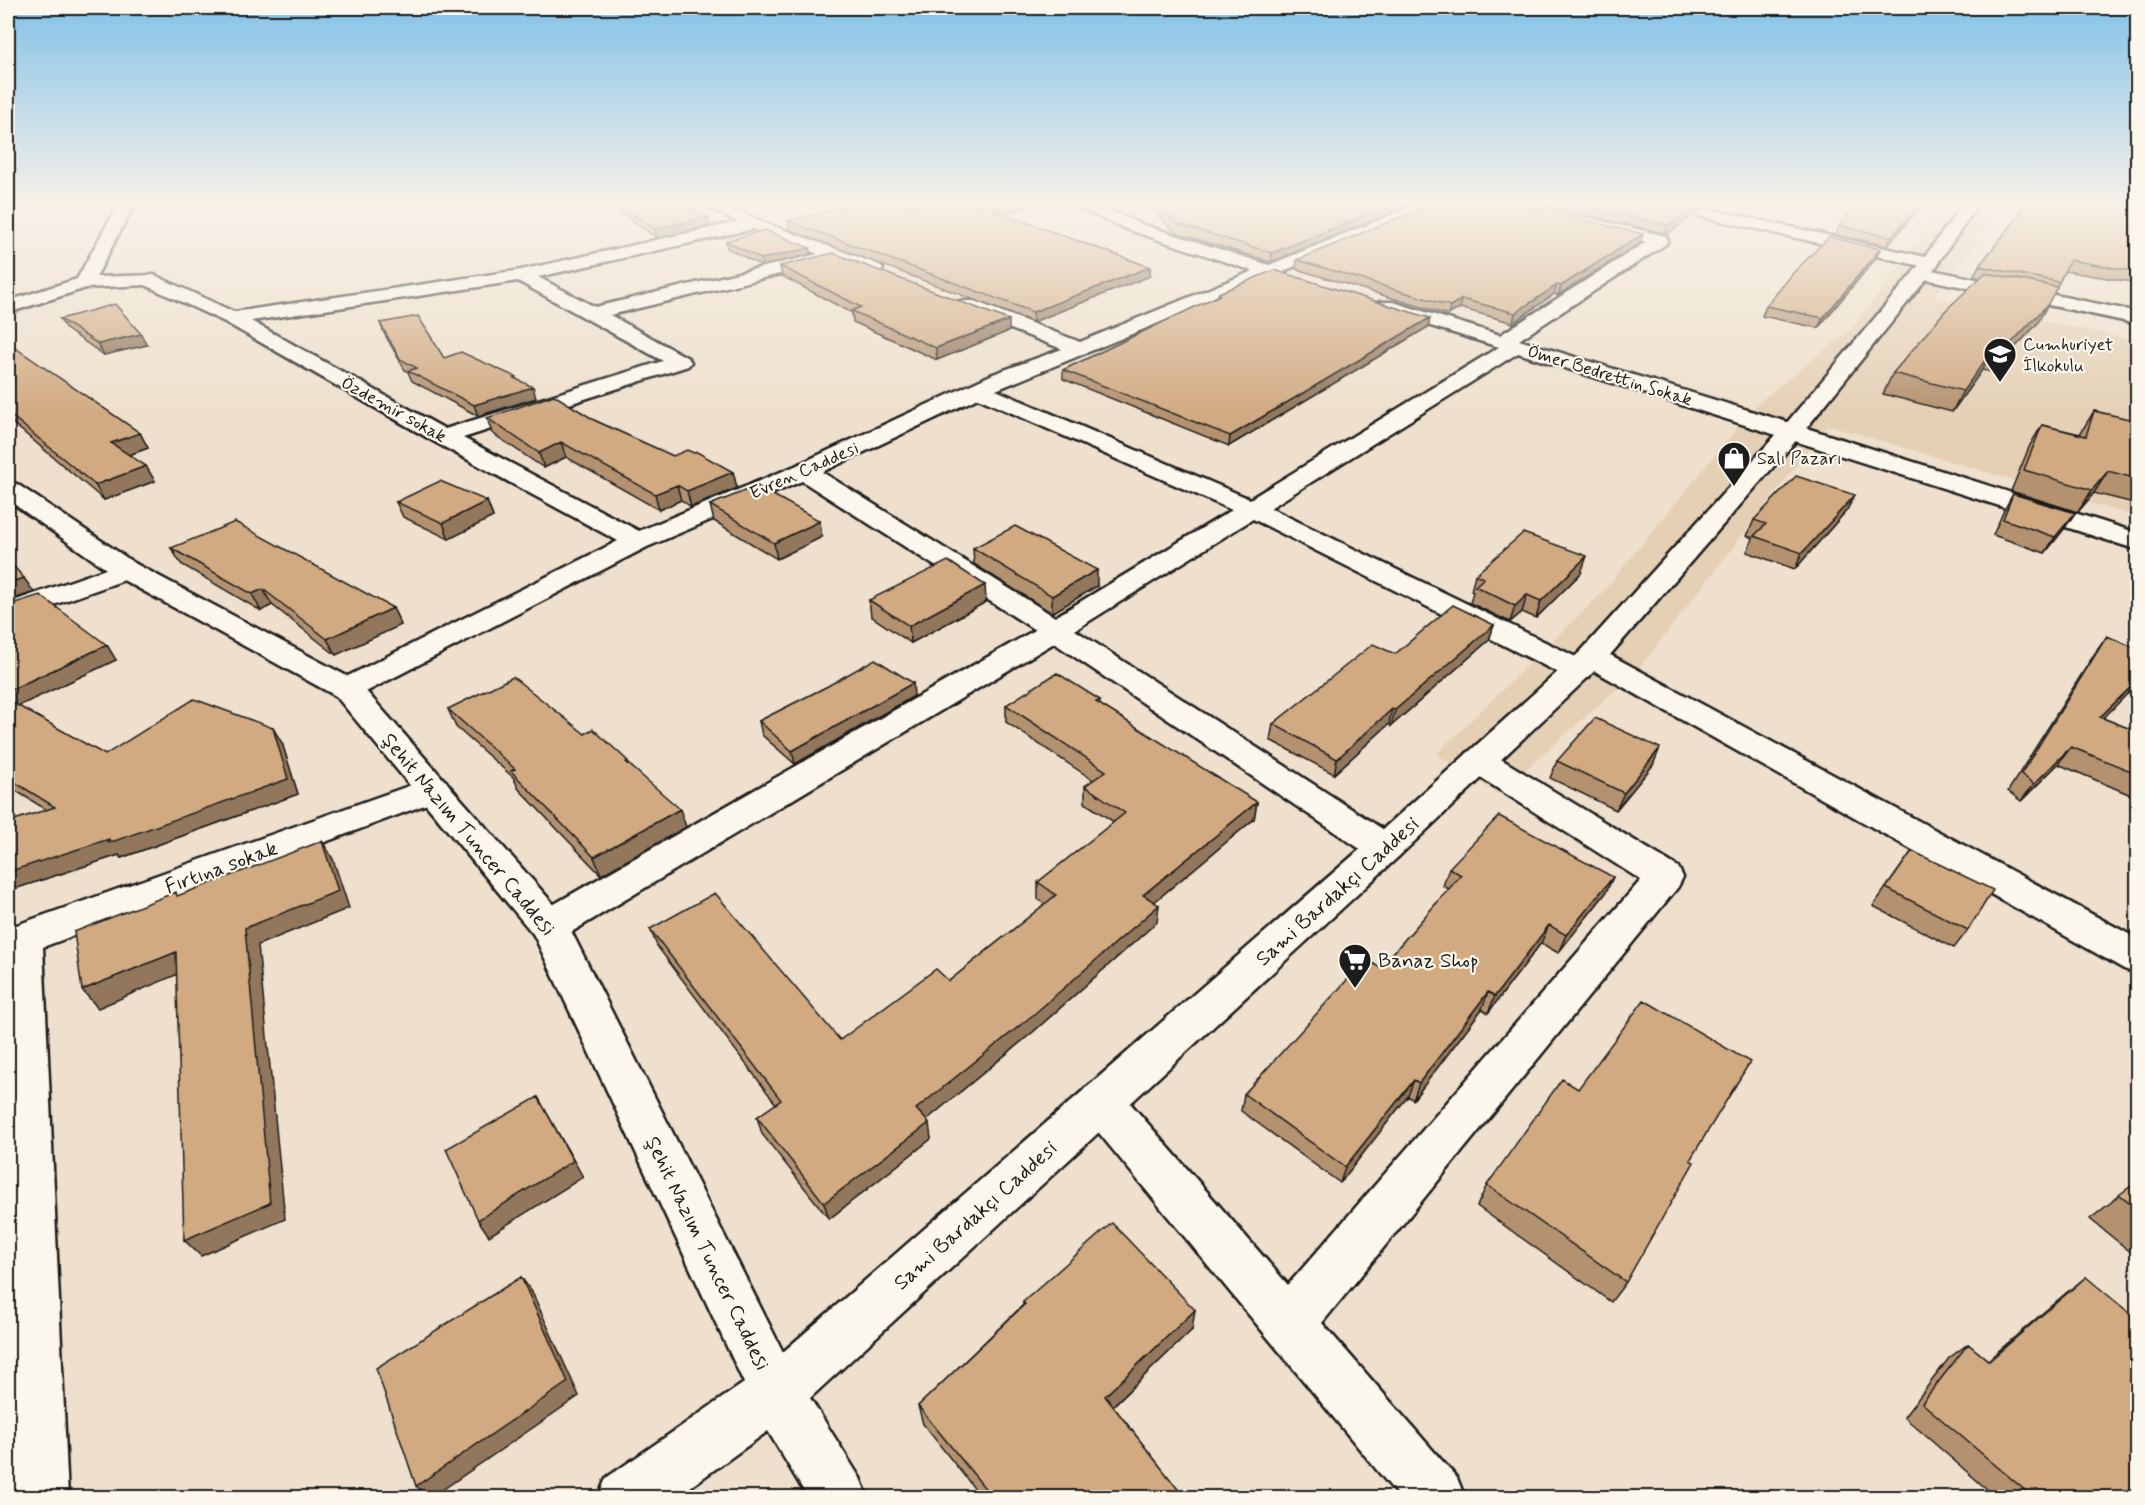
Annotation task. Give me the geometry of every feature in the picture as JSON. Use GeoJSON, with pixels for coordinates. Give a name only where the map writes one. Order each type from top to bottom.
{"type":"FeatureCollection","features":[{"type":"Feature","properties":{"kind":"street"},"geometry":{"type":"LineString","coordinates":[[8,307],[84,283],[88,275]]}},
{"type":"Feature","properties":{"kind":"street"},"geometry":{"type":"LineString","coordinates":[[232,318],[519,275]]}},
{"type":"Feature","properties":{"kind":"street"},"geometry":{"type":"LineString","coordinates":[[442,437],[681,362],[521,275]]}},
{"type":"Feature","properties":{"kind":"street"},"geometry":{"type":"LineString","coordinates":[[591,314],[753,275]]}},
{"type":"Feature","properties":{"kind":"street","name":"Evren Caddesi"},"geometry":{"type":"LineString","coordinates":[[347,689],[638,541],[804,471],[978,390],[1256,275]]}},
{"type":"Feature","properties":{"kind":"street"},"geometry":{"type":"LineString","coordinates":[[1285,275],[1303,281]]}},
{"type":"Feature","properties":{"kind":"street"},"geometry":{"type":"LineString","coordinates":[[549,926],[1055,630],[1252,509],[1509,344],[1609,275]]}},
{"type":"Feature","properties":{"kind":"street","name":"Sami Bardakçı Caddesi"},"geometry":{"type":"LineString","coordinates":[[626,1497],[776,1393],[1385,848],[1585,664],[1792,431],[1920,275]]}},
{"type":"Feature","properties":{"kind":"street"},"geometry":{"type":"LineString","coordinates":[[1957,275],[2138,318]]}},
{"type":"Feature","properties":{"kind":"street","name":"Özdemir sokak"},"geometry":{"type":"LineString","coordinates":[[84,283],[148,279],[232,318],[442,437],[638,541]]}},
{"type":"Feature","properties":{"kind":"street"},"geometry":{"type":"LineString","coordinates":[[948,298],[1080,349]]}},
{"type":"Feature","properties":{"kind":"street","name":"Ömer Bedrettin Sokak"},"geometry":{"type":"LineString","coordinates":[[1369,301],[1792,431],[2138,542]]}},
{"type":"Feature","properties":{"kind":"street"},"geometry":{"type":"LineString","coordinates":[[978,390],[1252,509],[1585,664],[2138,958]]}},
{"type":"Feature","properties":{"kind":"street"},"geometry":{"type":"LineString","coordinates":[[804,471],[1055,630],[1385,848]]}},
{"type":"Feature","properties":{"kind":"street","name":"Şehit Nazım Tuncer Caddesi"},"geometry":{"type":"LineString","coordinates":[[8,489],[126,570],[347,689],[549,926],[776,1393],[840,1497]]}},
{"type":"Feature","properties":{"kind":"street"},"geometry":{"type":"LineString","coordinates":[[8,613],[126,570]]}},
{"type":"Feature","properties":{"kind":"street"},"geometry":{"type":"LineString","coordinates":[[1289,1323],[1665,878],[1479,761]]}},
{"type":"Feature","properties":{"kind":"street","name":"Fırtına sokak"},"geometry":{"type":"LineString","coordinates":[[15,941],[434,789]]}},
{"type":"Feature","properties":{"kind":"street"},"geometry":{"type":"LineString","coordinates":[[15,941],[40,1497]]}},
{"type":"Feature","properties":{"kind":"street"},"geometry":{"type":"LineString","coordinates":[[1101,1102],[1437,1497]]}},
{"type":"Feature","properties":{"kind":"shaded area"},"geometry":{"type":"Polygon","coordinates":[[[1893,275],[1951,275],[1934,297],[2137,341],[2137,517],[1828,425],[1636,672],[1498,794],[1436,754],[1601,594],[1757,404],[1851,329],[1893,275]]]}},
{"type":"Feature","properties":{"kind":"building"},"geometry":{"type":"Polygon","coordinates":[[[798,275],[891,275],[1009,320],[936,348],[852,311],[861,307],[798,275]]]}},
{"type":"Feature","properties":{"kind":"building"},"geometry":{"type":"Polygon","coordinates":[[[934,275],[1129,275],[1033,312],[934,275]]]}},
{"type":"Feature","properties":{"kind":"building"},"geometry":{"type":"Polygon","coordinates":[[[1261,275],[1291,275],[1430,318],[1230,436],[1063,370],[1220,295],[1219,293],[1261,275]]]}},
{"type":"Feature","properties":{"kind":"building"},"geometry":{"type":"Polygon","coordinates":[[[1348,275],[1578,275],[1561,286],[1557,285],[1515,313],[1462,299],[1450,306],[1348,275]]]}},
{"type":"Feature","properties":{"kind":"building"},"geometry":{"type":"Polygon","coordinates":[[[1791,275],[1858,275],[1823,318],[1766,306],[1791,275]]]}},
{"type":"Feature","properties":{"kind":"building"},"geometry":{"type":"Polygon","coordinates":[[[1983,275],[1996,275],[2057,287],[2048,304],[2003,352],[1993,349],[1963,391],[1893,373],[1945,311],[1983,275]]]}},
{"type":"Feature","properties":{"kind":"building"},"geometry":{"type":"Polygon","coordinates":[[[2025,275],[2062,275],[2059,282],[2025,275]]]}},
{"type":"Feature","properties":{"kind":"building"},"geometry":{"type":"Polygon","coordinates":[[[115,304],[141,334],[98,344],[60,319],[115,304]]]}},
{"type":"Feature","properties":{"kind":"building"},"geometry":{"type":"Polygon","coordinates":[[[418,316],[444,358],[461,352],[533,387],[474,405],[408,371],[417,368],[400,359],[380,323],[418,316]]]}},
{"type":"Feature","properties":{"kind":"building"},"geometry":{"type":"Polygon","coordinates":[[[8,343],[140,433],[111,443],[146,466],[95,485],[8,413],[8,343]]]}},
{"type":"Feature","properties":{"kind":"building"},"geometry":{"type":"Polygon","coordinates":[[[554,395],[596,421],[673,456],[687,450],[697,452],[733,472],[687,491],[677,485],[655,494],[561,442],[539,453],[487,418],[554,395]]]}},
{"type":"Feature","properties":{"kind":"building"},"geometry":{"type":"Polygon","coordinates":[[[2094,411],[2138,421],[2138,479],[2108,471],[2092,490],[2024,470],[2042,425],[2086,436],[2094,411]]]}},
{"type":"Feature","properties":{"kind":"building"},"geometry":{"type":"Polygon","coordinates":[[[1796,476],[1855,495],[1802,553],[1754,536],[1766,524],[1754,520],[1796,476]]]}},
{"type":"Feature","properties":{"kind":"building"},"geometry":{"type":"Polygon","coordinates":[[[440,481],[487,501],[443,523],[396,502],[440,481]]]}},
{"type":"Feature","properties":{"kind":"building"},"geometry":{"type":"Polygon","coordinates":[[[757,486],[820,521],[774,543],[710,505],[757,486]]]}},
{"type":"Feature","properties":{"kind":"building"},"geometry":{"type":"Polygon","coordinates":[[[2013,494],[2075,513],[2055,537],[2003,519],[2013,494]]]}},
{"type":"Feature","properties":{"kind":"building"},"geometry":{"type":"Polygon","coordinates":[[[235,522],[393,608],[327,639],[263,589],[252,594],[171,548],[235,522]]]}},
{"type":"Feature","properties":{"kind":"building"},"geometry":{"type":"Polygon","coordinates":[[[1015,526],[1097,570],[1052,596],[973,548],[1015,526]]]}},
{"type":"Feature","properties":{"kind":"building"},"geometry":{"type":"Polygon","coordinates":[[[1523,533],[1587,556],[1541,601],[1527,595],[1515,606],[1475,586],[1484,578],[1475,575],[1523,533]]]}},
{"type":"Feature","properties":{"kind":"building"},"geometry":{"type":"Polygon","coordinates":[[[8,560],[24,578],[8,583],[8,560]]]}},
{"type":"Feature","properties":{"kind":"building"},"geometry":{"type":"Polygon","coordinates":[[[948,561],[985,585],[909,626],[869,600],[948,561]]]}},
{"type":"Feature","properties":{"kind":"building"},"geometry":{"type":"Polygon","coordinates":[[[40,595],[107,645],[8,691],[8,605],[40,595]]]}},
{"type":"Feature","properties":{"kind":"building"},"geometry":{"type":"Polygon","coordinates":[[[1453,605],[1494,625],[1395,710],[1392,709],[1337,759],[1273,724],[1373,644],[1395,654],[1453,605]]]}},
{"type":"Feature","properties":{"kind":"building"},"geometry":{"type":"Polygon","coordinates":[[[2107,636],[2138,649],[2138,680],[2100,717],[2138,732],[2138,774],[2071,747],[2034,784],[2021,774],[2107,636]]]}},
{"type":"Feature","properties":{"kind":"building"},"geometry":{"type":"Polygon","coordinates":[[[875,659],[913,683],[792,751],[759,721],[826,687],[875,659]]]}},
{"type":"Feature","properties":{"kind":"building"},"geometry":{"type":"Polygon","coordinates":[[[1057,673],[1100,700],[1096,702],[1257,802],[1143,895],[1159,905],[1033,1015],[916,1109],[929,1123],[824,1203],[757,1117],[781,1100],[650,929],[715,893],[840,1040],[936,969],[949,981],[1056,895],[1038,882],[1125,813],[1085,786],[1106,771],[1006,705],[1057,673]]]}},
{"type":"Feature","properties":{"kind":"building"},"geometry":{"type":"Polygon","coordinates":[[[513,677],[585,734],[593,729],[628,761],[626,762],[680,809],[594,857],[511,771],[515,769],[448,709],[513,677]]]}},
{"type":"Feature","properties":{"kind":"building"},"geometry":{"type":"Polygon","coordinates":[[[194,699],[273,728],[288,779],[109,843],[109,839],[8,872],[8,822],[55,807],[8,778],[8,700],[105,755],[194,699]]]}},
{"type":"Feature","properties":{"kind":"building"},"geometry":{"type":"Polygon","coordinates":[[[1595,718],[1660,748],[1624,793],[1557,761],[1595,718]]]}},
{"type":"Feature","properties":{"kind":"building"},"geometry":{"type":"Polygon","coordinates":[[[1499,816],[1613,877],[1566,935],[1549,925],[1495,996],[1488,992],[1419,1083],[1414,1080],[1345,1167],[1244,1094],[1366,959],[1380,968],[1461,875],[1449,868],[1499,816]]]}},
{"type":"Feature","properties":{"kind":"building"},"geometry":{"type":"Polygon","coordinates":[[[322,841],[338,891],[245,928],[270,1203],[184,1240],[176,952],[82,990],[74,932],[176,892],[177,896],[322,841]]]}},
{"type":"Feature","properties":{"kind":"building"},"geometry":{"type":"Polygon","coordinates":[[[1912,851],[1993,890],[1968,930],[1886,888],[1912,851]]]}},
{"type":"Feature","properties":{"kind":"building"},"geometry":{"type":"Polygon","coordinates":[[[1644,1000],[1750,1062],[1690,1160],[1694,1162],[1626,1282],[1487,1185],[1562,1079],[1578,1089],[1644,1000]]]}},
{"type":"Feature","properties":{"kind":"building"},"geometry":{"type":"Polygon","coordinates":[[[538,1097],[573,1161],[478,1220],[446,1149],[538,1097]]]}},
{"type":"Feature","properties":{"kind":"building"},"geometry":{"type":"Polygon","coordinates":[[[2138,1181],[2138,1210],[2119,1195],[2138,1181]]]}},
{"type":"Feature","properties":{"kind":"building"},"geometry":{"type":"Polygon","coordinates":[[[1112,1223],[1195,1310],[1105,1396],[1184,1497],[992,1497],[918,1406],[1025,1304],[1023,1302],[1112,1223]]]}},
{"type":"Feature","properties":{"kind":"building"},"geometry":{"type":"Polygon","coordinates":[[[521,1277],[568,1382],[416,1486],[376,1368],[521,1277]]]}},
{"type":"Feature","properties":{"kind":"building"},"geometry":{"type":"Polygon","coordinates":[[[2086,1277],[2138,1320],[2138,1481],[2128,1497],[2033,1497],[1922,1403],[1968,1344],[1989,1361],[2086,1277]]]}},
{"type":"Feature","properties":{"kind":"place","name":"Cumhuriyet İlkokulu"},"geometry":{"type":"Point","coordinates":[2000,383]}},
{"type":"Feature","properties":{"kind":"place","name":"Salı Pazarı"},"geometry":{"type":"Point","coordinates":[1734,487]}},
{"type":"Feature","properties":{"kind":"place","name":"Banaz Shop"},"geometry":{"type":"Point","coordinates":[1355,989]}}]}
